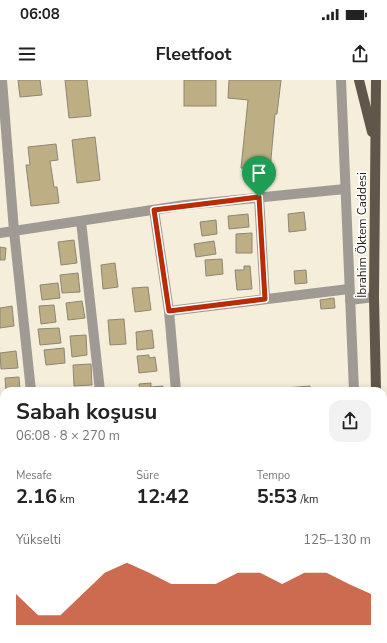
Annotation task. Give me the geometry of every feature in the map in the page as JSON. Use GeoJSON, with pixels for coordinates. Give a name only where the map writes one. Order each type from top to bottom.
{"type":"FeatureCollection","features":[{"type":"Feature","properties":{"kind":"main road"},"geometry":{"type":"LineString","coordinates":[[359,80],[376,143]]}},
{"type":"Feature","properties":{"kind":"main road","name":"İbrahim Öktem Caddesi"},"geometry":{"type":"LineString","coordinates":[[376,80],[374,297],[376,387]]}},
{"type":"Feature","properties":{"kind":"street"},"geometry":{"type":"LineString","coordinates":[[2,80],[14,231],[31,387]]}},
{"type":"Feature","properties":{"kind":"street"},"geometry":{"type":"LineString","coordinates":[[341,80],[354,387]]}},
{"type":"Feature","properties":{"kind":"street"},"geometry":{"type":"LineString","coordinates":[[0,233],[154,210],[259,197],[345,189]]}},
{"type":"Feature","properties":{"kind":"street"},"geometry":{"type":"LineString","coordinates":[[259,197],[265,299]]}},
{"type":"Feature","properties":{"kind":"street"},"geometry":{"type":"LineString","coordinates":[[154,210],[169,311],[176,387]]}},
{"type":"Feature","properties":{"kind":"street"},"geometry":{"type":"LineString","coordinates":[[81,221],[100,387]]}},
{"type":"Feature","properties":{"kind":"street"},"geometry":{"type":"LineString","coordinates":[[169,311],[349,289]]}},
{"type":"Feature","properties":{"kind":"street"},"geometry":{"type":"LineString","coordinates":[[350,300],[374,297]]}},
{"type":"Feature","properties":{"kind":"building"},"geometry":{"type":"Polygon","coordinates":[[[18,80],[40,80],[42,95],[20,97],[18,80]]]}},
{"type":"Feature","properties":{"kind":"building"},"geometry":{"type":"Polygon","coordinates":[[[65,80],[87,80],[91,116],[69,118],[65,80]]]}},
{"type":"Feature","properties":{"kind":"building"},"geometry":{"type":"Polygon","coordinates":[[[184,80],[216,80],[216,106],[184,106],[184,80]]]}},
{"type":"Feature","properties":{"kind":"building"},"geometry":{"type":"Polygon","coordinates":[[[229,80],[281,80],[277,114],[275,114],[270,170],[241,168],[248,100],[228,98],[229,80]]]}},
{"type":"Feature","properties":{"kind":"building"},"geometry":{"type":"Polygon","coordinates":[[[95,137],[100,180],[77,183],[72,140],[95,137]]]}},
{"type":"Feature","properties":{"kind":"building"},"geometry":{"type":"Polygon","coordinates":[[[56,144],[58,160],[50,161],[54,187],[57,187],[59,203],[31,206],[26,165],[30,165],[28,147],[56,144]]]}},
{"type":"Feature","properties":{"kind":"building"},"geometry":{"type":"Polygon","coordinates":[[[304,212],[306,230],[289,232],[288,214],[304,212]]]}},
{"type":"Feature","properties":{"kind":"building"},"geometry":{"type":"Polygon","coordinates":[[[248,214],[249,227],[229,229],[228,216],[248,214]]]}},
{"type":"Feature","properties":{"kind":"building"},"geometry":{"type":"Polygon","coordinates":[[[216,220],[217,234],[202,236],[200,222],[216,220]]]}},
{"type":"Feature","properties":{"kind":"building"},"geometry":{"type":"Polygon","coordinates":[[[252,233],[252,253],[236,253],[236,234],[252,233]]]}},
{"type":"Feature","properties":{"kind":"building"},"geometry":{"type":"Polygon","coordinates":[[[74,240],[77,263],[61,265],[58,242],[74,240]]]}},
{"type":"Feature","properties":{"kind":"building"},"geometry":{"type":"Polygon","coordinates":[[[214,241],[216,254],[196,257],[194,244],[214,241]]]}},
{"type":"Feature","properties":{"kind":"building"},"geometry":{"type":"Polygon","coordinates":[[[0,247],[6,248],[5,260],[0,260],[0,247]]]}},
{"type":"Feature","properties":{"kind":"building"},"geometry":{"type":"Polygon","coordinates":[[[222,259],[223,274],[206,276],[205,260],[222,259]]]}},
{"type":"Feature","properties":{"kind":"building"},"geometry":{"type":"Polygon","coordinates":[[[115,263],[118,287],[103,289],[101,265],[115,263]]]}},
{"type":"Feature","properties":{"kind":"building"},"geometry":{"type":"Polygon","coordinates":[[[244,266],[250,266],[252,289],[237,290],[235,270],[244,270],[244,266]]]}},
{"type":"Feature","properties":{"kind":"building"},"geometry":{"type":"Polygon","coordinates":[[[306,270],[307,283],[295,284],[294,271],[306,270]]]}},
{"type":"Feature","properties":{"kind":"building"},"geometry":{"type":"Polygon","coordinates":[[[78,273],[80,292],[62,293],[60,275],[78,273]]]}},
{"type":"Feature","properties":{"kind":"building"},"geometry":{"type":"Polygon","coordinates":[[[58,283],[60,298],[42,300],[40,285],[58,283]]]}},
{"type":"Feature","properties":{"kind":"building"},"geometry":{"type":"Polygon","coordinates":[[[148,287],[151,310],[135,312],[132,288],[148,287]]]}},
{"type":"Feature","properties":{"kind":"building"},"geometry":{"type":"Polygon","coordinates":[[[334,298],[335,308],[321,309],[320,300],[334,298]]]}},
{"type":"Feature","properties":{"kind":"building"},"geometry":{"type":"Polygon","coordinates":[[[82,301],[85,318],[68,320],[66,303],[82,301]]]}},
{"type":"Feature","properties":{"kind":"building"},"geometry":{"type":"Polygon","coordinates":[[[54,305],[56,322],[41,324],[39,306],[54,305]]]}},
{"type":"Feature","properties":{"kind":"building"},"geometry":{"type":"Polygon","coordinates":[[[12,306],[14,326],[0,328],[0,308],[12,306]]]}},
{"type":"Feature","properties":{"kind":"building"},"geometry":{"type":"Polygon","coordinates":[[[124,319],[126,344],[110,345],[108,320],[124,319]]]}},
{"type":"Feature","properties":{"kind":"building"},"geometry":{"type":"Polygon","coordinates":[[[59,328],[61,343],[40,345],[38,329],[59,328]]]}},
{"type":"Feature","properties":{"kind":"building"},"geometry":{"type":"Polygon","coordinates":[[[152,330],[154,348],[137,350],[136,332],[152,330]]]}},
{"type":"Feature","properties":{"kind":"building"},"geometry":{"type":"Polygon","coordinates":[[[86,335],[87,355],[72,357],[70,336],[86,335]]]}},
{"type":"Feature","properties":{"kind":"building"},"geometry":{"type":"Polygon","coordinates":[[[64,348],[65,363],[46,365],[44,350],[64,348]]]}},
{"type":"Feature","properties":{"kind":"building"},"geometry":{"type":"Polygon","coordinates":[[[16,351],[18,368],[1,369],[0,353],[16,351]]]}},
{"type":"Feature","properties":{"kind":"building"},"geometry":{"type":"Polygon","coordinates":[[[149,355],[149,358],[155,357],[157,371],[139,373],[137,356],[149,355]]]}},
{"type":"Feature","properties":{"kind":"building"},"geometry":{"type":"Polygon","coordinates":[[[91,364],[92,385],[74,386],[73,365],[91,364]]]}},
{"type":"Feature","properties":{"kind":"building"},"geometry":{"type":"Polygon","coordinates":[[[19,377],[20,387],[6,387],[5,378],[19,377]]]}},
{"type":"Feature","properties":{"kind":"building"},"geometry":{"type":"Polygon","coordinates":[[[151,383],[151,387],[139,387],[139,384],[151,383]]]}},
{"type":"Feature","properties":{"kind":"route"},"geometry":{"type":"LineString","coordinates":[[259,197],[265,299],[169,311],[154,210],[259,197]]}}]}
